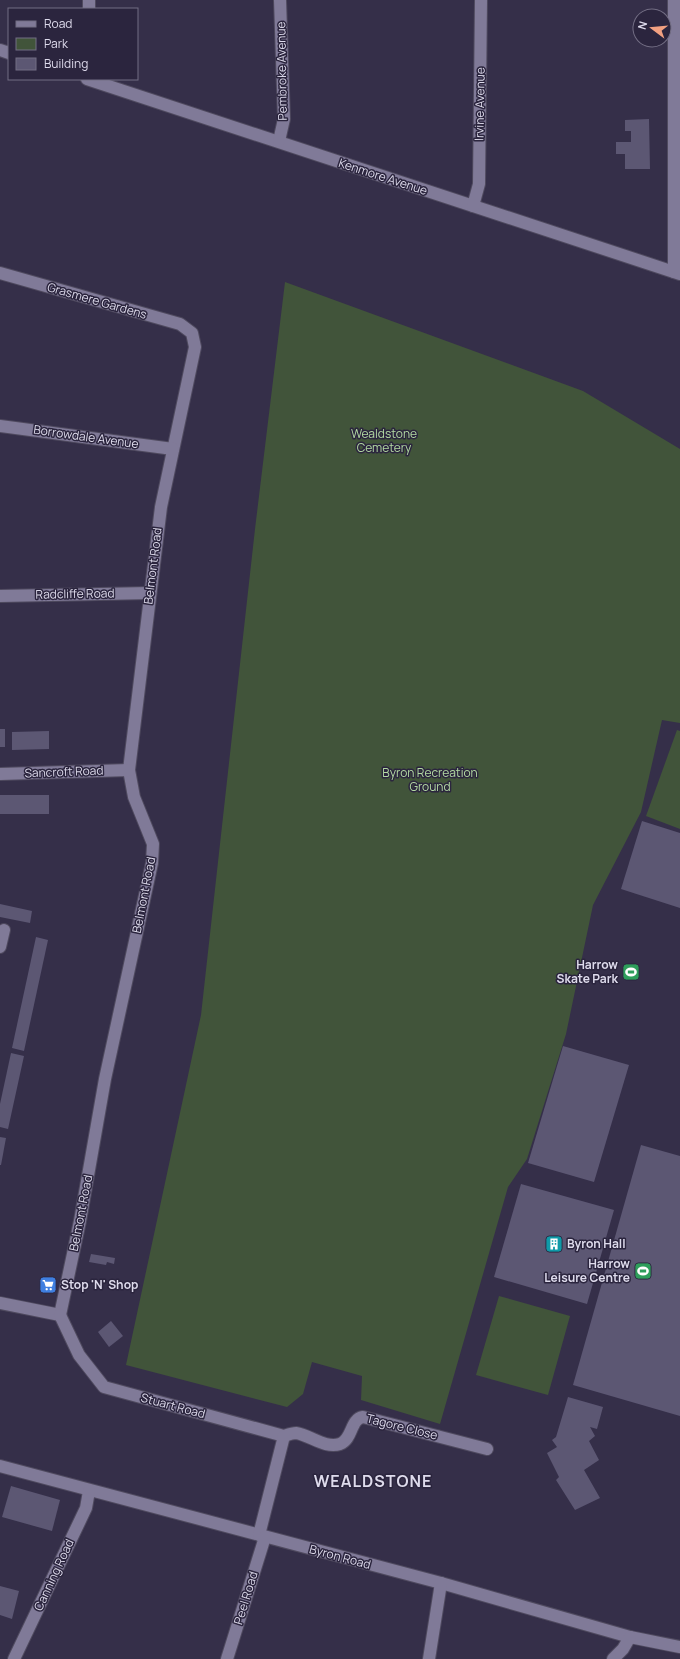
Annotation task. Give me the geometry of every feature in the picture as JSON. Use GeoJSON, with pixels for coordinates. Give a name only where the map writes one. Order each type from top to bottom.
{"type":"FeatureCollection","features":[{"type":"Feature","properties":{"kind":"street","name":"Pembroke Avenue"},"geometry":{"type":"LineString","coordinates":[[279,141],[284,119],[280,0]]}},
{"type":"Feature","properties":{"kind":"street","name":"Irvine Avenue"},"geometry":{"type":"LineString","coordinates":[[473,206],[479,184],[481,0]]}},
{"type":"Feature","properties":{"kind":"street"},"geometry":{"type":"LineString","coordinates":[[674,0],[677,273]]}},
{"type":"Feature","properties":{"kind":"street","name":"Kenmore Avenue"},"geometry":{"type":"LineString","coordinates":[[91,80],[677,273]]}},
{"type":"Feature","properties":{"kind":"street","name":"Grasmere Gardens"},"geometry":{"type":"LineString","coordinates":[[0,273],[180,324],[192,334]]}},
{"type":"Feature","properties":{"kind":"street","name":"Belmont Road"},"geometry":{"type":"LineString","coordinates":[[60,1315],[80,1221],[105,1079],[152,863],[153,844],[134,797],[129,770],[161,507],[195,347],[192,334]]}},
{"type":"Feature","properties":{"kind":"street","name":"Borrowdale Avenue"},"geometry":{"type":"LineString","coordinates":[[0,426],[173,448]]}},
{"type":"Feature","properties":{"kind":"street","name":"Radcliffe Road"},"geometry":{"type":"LineString","coordinates":[[0,596],[150,593]]}},
{"type":"Feature","properties":{"kind":"street","name":"Sancroft Road"},"geometry":{"type":"LineString","coordinates":[[0,774],[129,770]]}},
{"type":"Feature","properties":{"kind":"street"},"geometry":{"type":"LineString","coordinates":[[0,947],[4,930]]}},
{"type":"Feature","properties":{"kind":"street"},"geometry":{"type":"LineString","coordinates":[[0,1302],[60,1315]]}},
{"type":"Feature","properties":{"kind":"street","name":"Stuart Road"},"geometry":{"type":"LineString","coordinates":[[60,1315],[79,1355],[104,1387],[284,1436]]}},
{"type":"Feature","properties":{"kind":"street","name":"Tagore Close"},"geometry":{"type":"LineString","coordinates":[[284,1436],[295,1433],[330,1445],[341,1444],[350,1434],[358,1418],[363,1417],[487,1449]]}},
{"type":"Feature","properties":{"kind":"street"},"geometry":{"type":"LineString","coordinates":[[262,1536],[284,1436]]}},
{"type":"Feature","properties":{"kind":"street","name":"Byron Road"},"geometry":{"type":"LineString","coordinates":[[0,1466],[89,1491],[441,1583],[630,1638],[680,1647]]}},
{"type":"Feature","properties":{"kind":"street","name":"Canning Road"},"geometry":{"type":"LineString","coordinates":[[14,1659],[86,1508],[89,1491]]}},
{"type":"Feature","properties":{"kind":"street","name":"Peel Road"},"geometry":{"type":"LineString","coordinates":[[227,1659],[262,1536]]}},
{"type":"Feature","properties":{"kind":"street"},"geometry":{"type":"LineString","coordinates":[[429,1659],[441,1583]]}},
{"type":"Feature","properties":{"kind":"street"},"geometry":{"type":"LineString","coordinates":[[613,1659],[623,1649],[630,1638]]}},
{"type":"Feature","properties":{"kind":"green space","name":"Byron Recreation Ground"},"geometry":{"type":"Polygon","coordinates":[[[285,282],[583,391],[680,449],[680,723],[662,720],[641,812],[593,905],[566,1034],[527,1159],[508,1187],[440,1424],[361,1400],[362,1376],[312,1362],[303,1394],[287,1407],[126,1365],[201,1015],[255,529],[285,282]]]}},
{"type":"Feature","properties":{"kind":"green space"},"geometry":{"type":"Polygon","coordinates":[[[677,730],[680,731],[680,829],[646,816],[677,730]]]}},
{"type":"Feature","properties":{"kind":"green space"},"geometry":{"type":"Polygon","coordinates":[[[499,1296],[570,1316],[548,1395],[476,1375],[499,1296]]]}},
{"type":"Feature","properties":{"kind":"building"},"geometry":{"type":"Polygon","coordinates":[[[649,119],[650,169],[625,169],[625,154],[616,154],[616,142],[631,142],[631,131],[625,131],[625,120],[649,119]]]}},
{"type":"Feature","properties":{"kind":"building"},"geometry":{"type":"Polygon","coordinates":[[[0,729],[5,729],[5,747],[0,747],[0,729]]]}},
{"type":"Feature","properties":{"kind":"building"},"geometry":{"type":"Polygon","coordinates":[[[49,731],[49,749],[12,750],[12,732],[49,731]]]}},
{"type":"Feature","properties":{"kind":"building"},"geometry":{"type":"Polygon","coordinates":[[[0,795],[49,795],[49,814],[0,814],[0,795]]]}},
{"type":"Feature","properties":{"kind":"building"},"geometry":{"type":"Polygon","coordinates":[[[642,821],[680,833],[680,908],[621,889],[642,821]]]}},
{"type":"Feature","properties":{"kind":"building"},"geometry":{"type":"Polygon","coordinates":[[[0,904],[32,911],[30,923],[0,917],[0,904]]]}},
{"type":"Feature","properties":{"kind":"building"},"geometry":{"type":"Polygon","coordinates":[[[36,937],[48,940],[24,1051],[12,1048],[36,937]]]}},
{"type":"Feature","properties":{"kind":"building"},"geometry":{"type":"Polygon","coordinates":[[[563,1046],[629,1065],[594,1182],[528,1163],[563,1046]]]}},
{"type":"Feature","properties":{"kind":"building"},"geometry":{"type":"Polygon","coordinates":[[[11,1053],[24,1056],[8,1129],[0,1127],[0,1104],[11,1053]]]}},
{"type":"Feature","properties":{"kind":"building"},"geometry":{"type":"Polygon","coordinates":[[[0,1137],[6,1138],[1,1165],[0,1165],[0,1137]]]}},
{"type":"Feature","properties":{"kind":"building","name":"Harrow Leisure Centre"},"geometry":{"type":"Polygon","coordinates":[[[641,1145],[680,1156],[680,1416],[573,1385],[641,1145]]]}},
{"type":"Feature","properties":{"kind":"building","name":"Byron Hall"},"geometry":{"type":"Polygon","coordinates":[[[521,1184],[614,1210],[587,1304],[494,1277],[521,1184]]]}},
{"type":"Feature","properties":{"kind":"building"},"geometry":{"type":"Polygon","coordinates":[[[91,1254],[115,1258],[114,1264],[107,1262],[106,1265],[89,1262],[91,1254]]]}},
{"type":"Feature","properties":{"kind":"building"},"geometry":{"type":"Polygon","coordinates":[[[111,1321],[123,1336],[109,1347],[98,1332],[111,1321]]]}},
{"type":"Feature","properties":{"kind":"building"},"geometry":{"type":"Polygon","coordinates":[[[568,1397],[603,1407],[597,1429],[590,1427],[595,1436],[589,1441],[599,1460],[584,1470],[600,1498],[575,1510],[556,1480],[559,1477],[547,1453],[557,1447],[552,1440],[556,1437],[568,1397]]]}},
{"type":"Feature","properties":{"kind":"building"},"geometry":{"type":"Polygon","coordinates":[[[11,1486],[60,1500],[52,1531],[2,1517],[11,1486]]]}},
{"type":"Feature","properties":{"kind":"building"},"geometry":{"type":"Polygon","coordinates":[[[0,1586],[19,1591],[12,1619],[0,1615],[0,1586]]]}},
{"type":"Feature","properties":{"kind":"place","name":"Harrow Skate Park"},"geometry":{"type":"Point","coordinates":[631,972]}},
{"type":"Feature","properties":{"kind":"place","name":"Byron Hall"},"geometry":{"type":"Point","coordinates":[554,1244]}},
{"type":"Feature","properties":{"kind":"place","name":"Harrow Leisure Centre"},"geometry":{"type":"Point","coordinates":[643,1271]}},
{"type":"Feature","properties":{"kind":"place","name":"Stop 'N' Shop"},"geometry":{"type":"Point","coordinates":[48,1285]}},
{"type":"Feature","properties":{"kind":"district","name":"WEALDSTONE"},"geometry":{"type":"Point","coordinates":[373,1481]}},
{"type":"Feature","properties":{"kind":"park label","name":"Wealdstone Cemetery"},"geometry":{"type":"Point","coordinates":[384,441]}}]}
